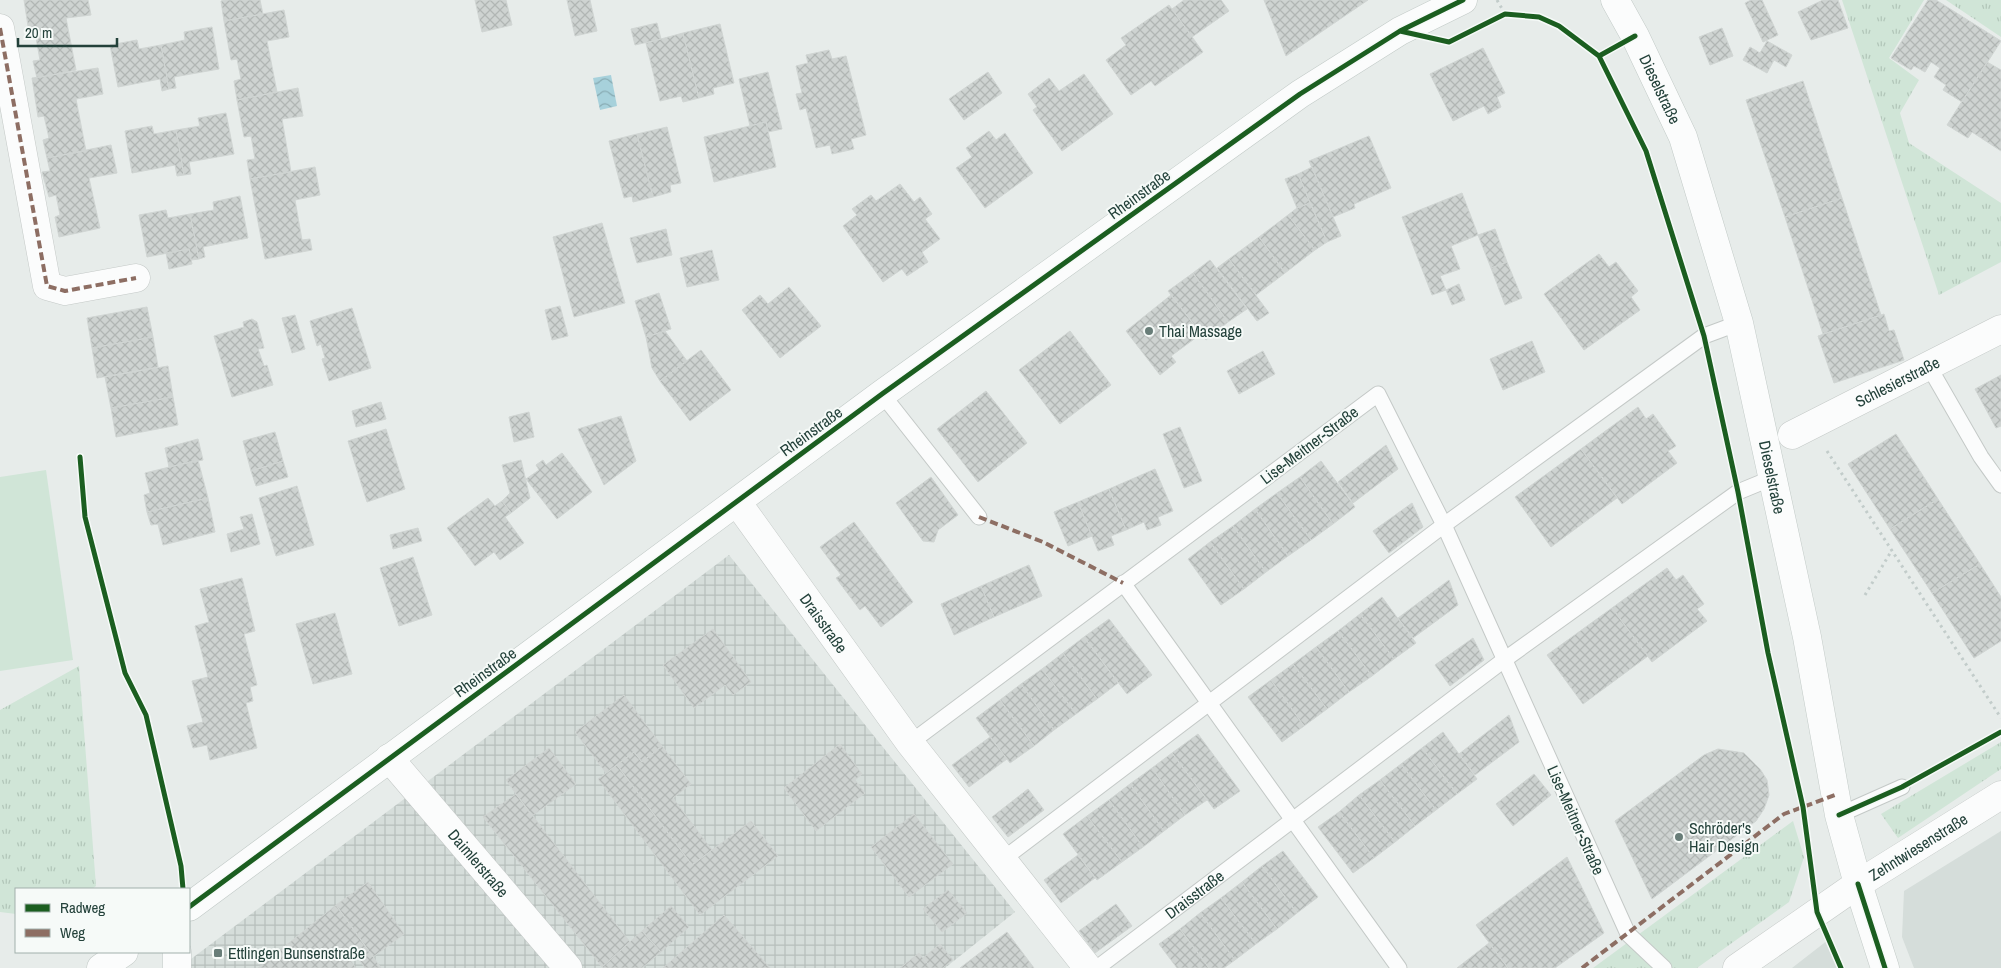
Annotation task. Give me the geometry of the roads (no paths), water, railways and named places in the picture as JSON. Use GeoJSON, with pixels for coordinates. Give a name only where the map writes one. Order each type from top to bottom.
{"type":"FeatureCollection","features":[{"type":"Feature","properties":{"kind":"street","name":"Rheinstraße"},"geometry":{"type":"LineString","coordinates":[[190,906],[882,394],[1300,94],[1400,31],[1463,0]]}},
{"type":"Feature","properties":{"kind":"street","name":"Dieselstraße"},"geometry":{"type":"LineString","coordinates":[[1615,0],[1635,36],[1683,137],[1739,323],[1807,637],[1839,815],[1858,884],[1885,968]]}},
{"type":"Feature","properties":{"kind":"street"},"geometry":{"type":"LineString","coordinates":[[0,28],[47,286],[65,291],[136,278]]}},
{"type":"Feature","properties":{"kind":"street","name":"Schlesierstraße"},"geometry":{"type":"LineString","coordinates":[[1801,430],[2001,329]]}},
{"type":"Feature","properties":{"kind":"street","name":"Draisstraße"},"geometry":{"type":"LineString","coordinates":[[738,502],[910,743],[1088,968]]}},
{"type":"Feature","properties":{"kind":"street","name":"Daimlerstraße"},"geometry":{"type":"LineString","coordinates":[[389,758],[568,968]]}},
{"type":"Feature","properties":{"kind":"street","name":"Zehntwiesenstraße"},"geometry":{"type":"LineString","coordinates":[[1737,968],[1858,884],[2001,795]]}},
{"type":"Feature","properties":{"kind":"street"},"geometry":{"type":"LineString","coordinates":[[101,968],[123,953]]}},
{"type":"Feature","properties":{"kind":"street"},"geometry":{"type":"LineString","coordinates":[[177,953],[177,968]]}},
{"type":"Feature","properties":{"kind":"lane"},"geometry":{"type":"LineString","coordinates":[[1002,860],[1444,525],[1704,336],[1739,323]]}},
{"type":"Feature","properties":{"kind":"lane"},"geometry":{"type":"LineString","coordinates":[[1928,365],[1981,457],[2001,485]]}},
{"type":"Feature","properties":{"kind":"lane"},"geometry":{"type":"LineString","coordinates":[[882,394],[980,517]]}},
{"type":"Feature","properties":{"kind":"lane","name":"Lise-Meitner-Straße"},"geometry":{"type":"LineString","coordinates":[[1123,583],[1378,394],[1444,525],[1628,934],[1664,968]]}},
{"type":"Feature","properties":{"kind":"lane"},"geometry":{"type":"LineString","coordinates":[[1294,821],[1504,660],[1738,492],[1772,478]]}},
{"type":"Feature","properties":{"kind":"lane"},"geometry":{"type":"LineString","coordinates":[[910,743],[1123,583],[1399,968]]}},
{"type":"Feature","properties":{"kind":"lane"},"geometry":{"type":"LineString","coordinates":[[1839,815],[1902,788]]}},
{"type":"Feature","properties":{"kind":"lane","name":"Draisstraße"},"geometry":{"type":"LineString","coordinates":[[1097,968],[1294,821]]}},
{"type":"Feature","properties":{"kind":"water"},"geometry":{"type":"Polygon","coordinates":[[[611,75],[617,106],[600,110],[593,78],[611,75]]]}},
{"type":"Feature","properties":{"kind":"place","name":"Thai Massage"},"geometry":{"type":"Point","coordinates":[1149,331]}},
{"type":"Feature","properties":{"kind":"place","name":"Schröder's Hair Design"},"geometry":{"type":"Point","coordinates":[1679,837]}},
{"type":"Feature","properties":{"kind":"place","name":"Ettlingen Bunsenstraße"},"geometry":{"type":"Point","coordinates":[218,953]}}]}
